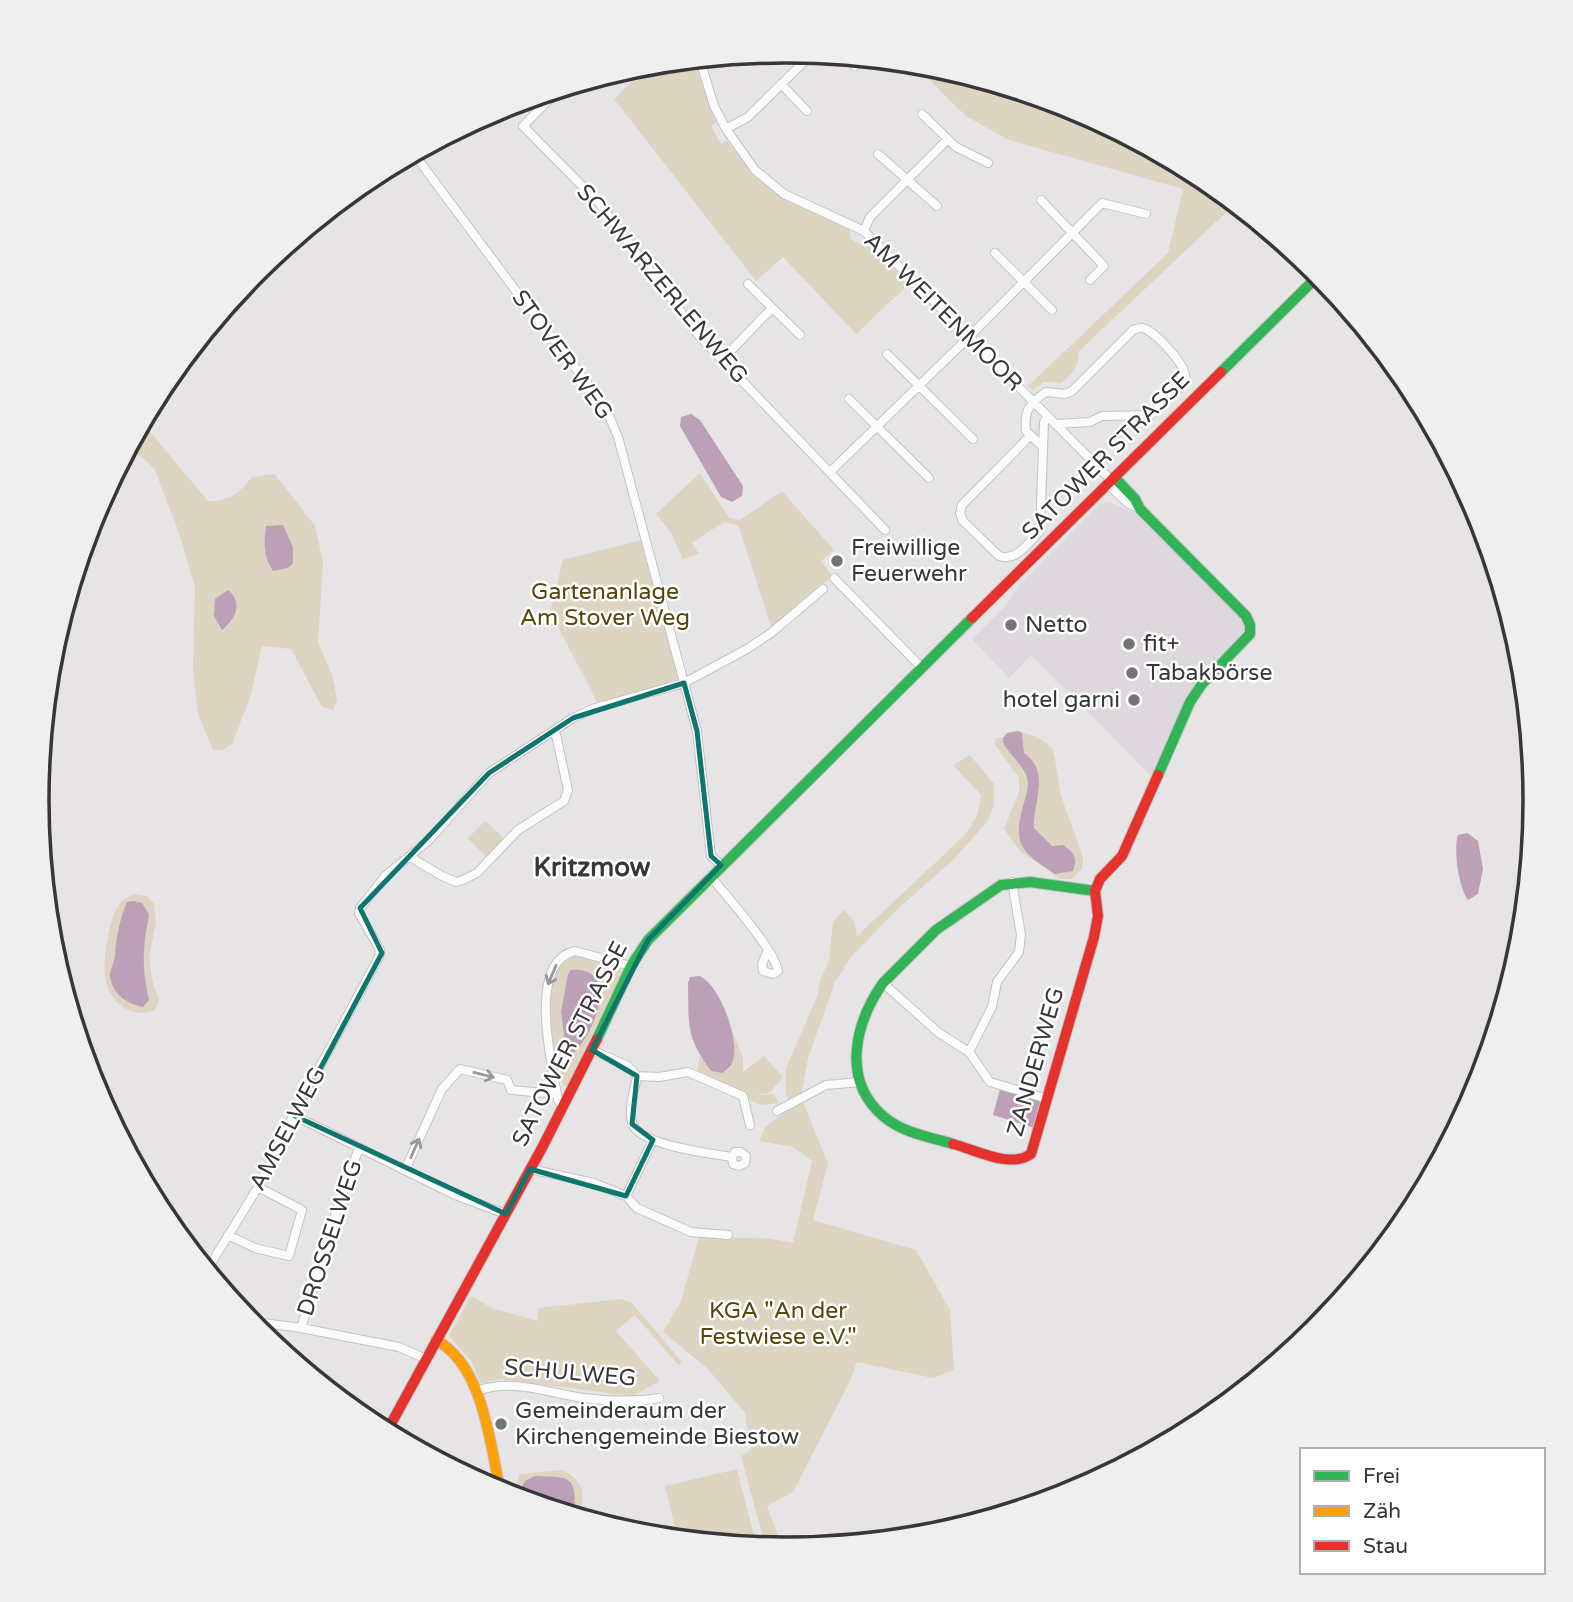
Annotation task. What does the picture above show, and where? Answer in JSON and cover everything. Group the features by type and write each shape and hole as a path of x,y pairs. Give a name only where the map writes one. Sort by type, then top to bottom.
{"street":[{"path":"726,129 748,117 802,64"},
{"name":"AM WEITENMOOR","path":"703,69 714,106 726,129 755,170 784,194 864,231 1111,481"},
{"path":"780,84 807,111"},
{"name":"SCHWARZERLENWEG","path":"544,105 523,126 599,203 693,327 722,360 885,530"},
{"path":"922,114 956,147 988,163"},
{"path":"864,231 870,218 947,140"},
{"path":"878,154 937,206"},
{"name":"STOVER WEG","path":"419,161 605,407 618,437 697,731 711,856 721,865"},
{"path":"1041,200 1104,266 1090,280"},
{"path":"831,471 1102,204 1146,214"},
{"path":"995,253 1052,310"},
{"name":"SATOWER STRASSE","path":"391,1423 563,1108 631,966 648,940 1311,283"},
{"path":"748,284 800,335"},
{"path":"722,360 772,308"},
{"path":"1030,436 962,505 960,513 963,521 999,556 1014,557 1040,531 1044,422 1090,422 1102,416 1151,415 1184,382 1184,366 1149,330 1139,327 1133,330 1072,391 1065,394 1046,392 1034,402 1024,415 1026,431 1043,447"},
{"path":"887,354 974,439"},
{"path":"849,399 929,478"},
{"path":"969,1052 992,1007 997,982 1019,953 1021,934 1012,882 1030,881 1055,887 1095,891 1108,869 1122,856 1190,702 1202,684 1250,634 1246,616 1140,509 1135,499 1111,481"},
{"path":"834,578 922,668"},
{"path":"555,730 568,790 564,801 518,830 477,873 463,880 456,882 442,876 410,857 427,842 489,773 573,718 595,708 684,683 760,642 823,589"},
{"name":"AMSELWEG","path":"212,1263 258,1186 379,957 380,950 360,918 360,908 386,875 410,857"},
{"path":"710,876 768,950"},
{"name":"ZANDERWEG","path":"1012,882 1001,885 936,930 883,983 876,993 856,1043 856,1067 860,1082 875,1107 895,1124 908,1131 1013,1161 1024,1159 1031,1154 1048,1099 1097,927 1095,891"},
{"path":"563,1108 557,1094 545,1015 549,977 559,959 575,951 631,966"},
{"path":"883,983 939,1033 969,1052 990,1082 1048,1099"},
{"path":"592,1050 628,1066 637,1076 659,1077 688,1072 743,1096 750,1125"},
{"path":"405,1170 442,1089 460,1069 507,1080 511,1090 557,1094"},
{"path":"637,1076 632,1124 640,1134 653,1140 732,1157"},
{"path":"777,1111 790,1102 826,1086 860,1082"},
{"path":"295,1116 455,1195 506,1214"},
{"path":"626,1196 653,1140"},
{"name":"DROSSELWEG","path":"301,1328 341,1197 359,1149"},
{"path":"530,1169 594,1182 626,1196 637,1208 696,1234 728,1235"},
{"path":"228,1235 254,1248 289,1256 302,1210 258,1186"},
{"path":"267,1323 399,1347 426,1359"},
{"name":"SCHULWEG","path":"436,1340 459,1357 471,1374 498,1479"},
{"name":"SCHULWEG","path":"477,1391 498,1385 515,1385 608,1400 634,1402 659,1398"}],"highlighted area":[{"path":"684,683 697,731 711,856 721,865 648,940 592,1050 637,1076 632,1124 653,1140 626,1196 530,1169 506,1214 295,1116 382,953 360,908 489,773 573,718"}],"shaded area":[{"path":"691,414 700,420 743,486 742,496 732,502 721,497 680,426 681,417"},
{"path":"1109,502 1152,521 1246,616 1250,634 1202,684 1156,781 1031,655 1009,678 972,639 1006,605 1019,585 1100,504"},
{"path":"283,525 293,547 293,563 288,568 273,571 265,549 266,526"},
{"path":"228,590 237,605 231,621 222,630 214,616 215,599"},
{"path":"1007,733 1022,733 1024,753 1037,769 1039,778 1034,828 1052,846 1063,845 1072,853 1075,859 1073,871 1055,874 1029,855 1020,842 1019,823 1027,790 1027,778 1003,742"},
{"path":"1467,833 1478,841 1483,869 1478,894 1468,900 1460,878 1456,850 1458,835"},
{"path":"127,902 142,903 149,914 144,957 149,1000 143,1007 121,997 110,976 122,915"},
{"path":"571,970 587,972 596,979 600,990 599,1003 589,1032 573,1053 566,1051 561,1012"},
{"path":"699,976 715,990 732,1030 734,1056 731,1066 723,1073 711,1071 697,1048 690,1029 688,983 690,977"},
{"path":"1000,1089 1042,1102 1035,1128 993,1115"},
{"path":"535,1476 565,1479 573,1487 575,1507 521,1488 525,1481"}],"green space":[{"path":"699,69 709,106 717,122 711,126 721,144 727,141 752,172 783,198 849,228 851,239 856,242 872,243 908,285 856,334 783,257 756,281 614,99 633,80"},
{"path":"927,77 1024,103 1069,120 1155,162 1228,211 1078,352 1074,370 1061,383 1044,382 1033,390 1028,386 1168,253 1183,189 1009,140 966,116"},
{"path":"149,430 208,501 222,500 233,495 252,477 275,474 315,526 323,562 318,643 333,677 337,701 333,710 322,707 291,649 262,646 250,698 232,744 222,750 213,750 198,714 193,669 195,587 178,530 154,468 137,453"},
{"name":"Gartenanlage Am Stover Weg","path":"700,473 729,518 740,520 782,491 834,550 821,561 832,576 772,629 738,525 724,522 692,543 699,554 683,559 670,531 656,514"},
{"name":"Gartenanlage Am Stover Weg","path":"641,540 678,679 598,704 550,611 563,560"},
{"path":"1018,731 1035,736 1051,746 1054,753 1061,796 1083,857 1082,869 1072,879 1060,879 1020,851 1004,829 1019,792 1019,778 994,743 997,737 1003,738 1007,733"},
{"name":"KGA \"An der Festwiese e.V.\"","path":"970,755 994,784 994,806 987,822 952,861 902,905 851,957 835,982 808,1058 801,1097 828,1164 813,1220 916,1250 950,1310 954,1370 933,1378 857,1362 793,1492 767,1506 779,1538 763,1538 741,1456 751,1450 745,1413 707,1368 663,1332 681,1301 699,1237 766,1238 793,1243 812,1161 793,1147 759,1141 766,1126 791,1108 786,1092 786,1068 817,997 821,977 829,961 833,922 844,910 855,923 857,936 965,835 977,816 981,795 953,765"},
{"path":"485,821 507,841 490,861 468,838"},
{"path":"133,894 147,896 154,904 156,923 149,958 153,984 159,999 155,1010 138,1013 122,1007 116,1001 105,977 106,950 112,918 119,904"},
{"path":"575,955 620,967 622,971 568,1086 565,1086 559,1076 551,1047 549,997 555,972 561,964","holes":["571,970 595,977 566,1051 561,1012"]},
{"path":"732,1030 743,1058 743,1072 764,1056 783,1077 770,1093 761,1094 756,1091 761,1095 774,1094 779,1103 761,1105 750,1100 741,1091 697,1071 700,1056 711,1071 734,1057"},
{"path":"471,1296 494,1309 538,1321 538,1308 621,1299 632,1303 682,1362 678,1365 635,1315 616,1331 660,1381 632,1396 500,1379 481,1384 471,1361 449,1336"},
{"path":"737,1469 754,1537 675,1530 665,1486"},
{"path":"562,1470 576,1479 582,1490 581,1509 517,1487 519,1474"}],"traffic: fast":[{"path":"1221,372 1311,283"},
{"path":"1114,477 1135,499 1140,509 1246,616 1250,625 1250,634 1202,684 1190,702 1158,775"},
{"path":"597,1039 631,966 648,940 972,618"},
{"path":"953,1144 916,1134 891,1122 870,1102 861,1086 857,1051 865,1016 873,999 883,983 936,930 1001,885 1030,882 1095,891"}],"traffic: slow":[{"path":"436,1340 452,1352 475,1387 498,1479"}],"traffic: jam":[{"path":"972,618 1221,372"},
{"path":"953,1144 1003,1159 1013,1160 1031,1154 1094,937 1098,916 1095,891 1100,879 1122,856 1158,775"},
{"path":"391,1423 543,1146 597,1039"}],"place":[{"name":"Freiwillige Feuerwehr","path":"837,561"},
{"name":"Netto","path":"1011,625"},
{"name":"fit+","path":"1129,644"},
{"name":"Tabakbörse","path":"1132,673"},
{"name":"hotel garni","path":"1134,700"},
{"name":"Gemeinderaum der Kirchengemeinde Biestow","path":"501,1424"}],"district":[{"name":"Kritzmow","path":"592,867"}]}
